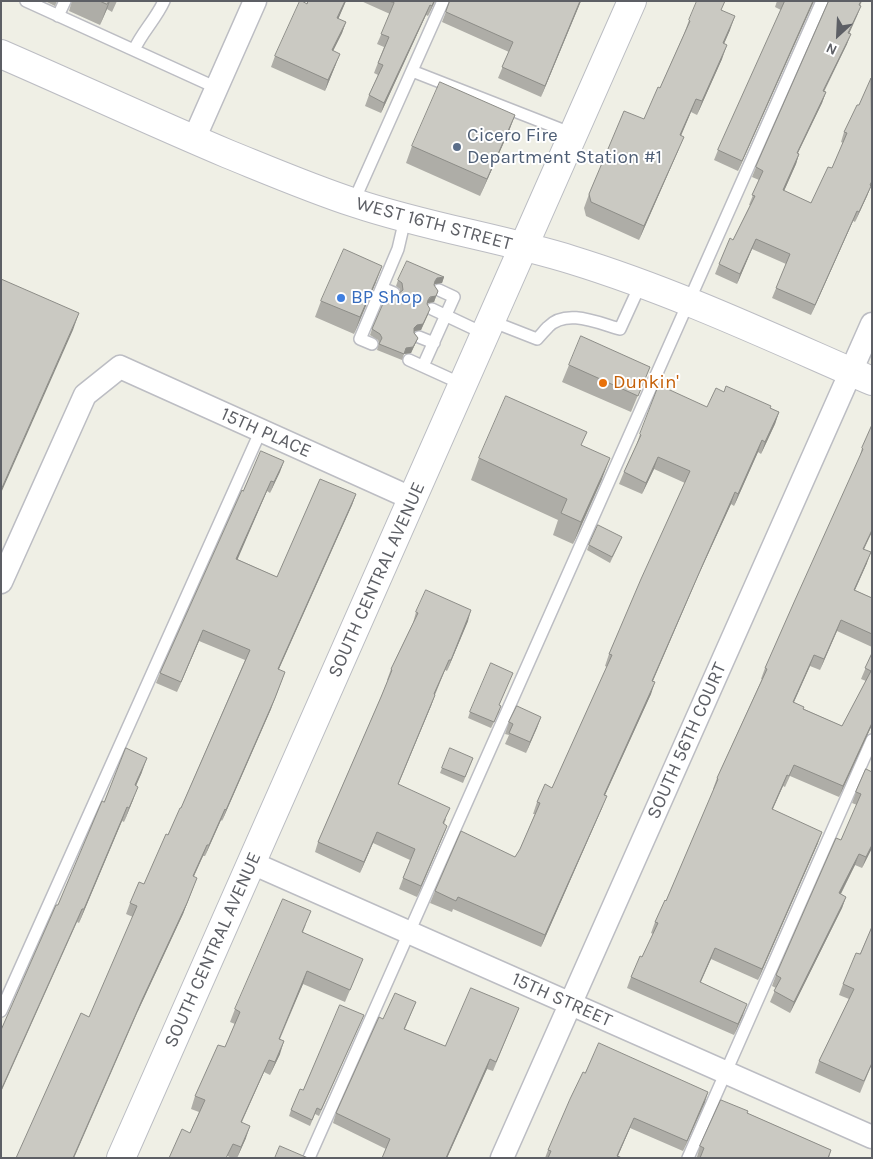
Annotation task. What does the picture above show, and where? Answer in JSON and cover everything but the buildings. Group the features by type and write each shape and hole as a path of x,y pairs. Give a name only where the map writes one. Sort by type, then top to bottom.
{"main road":[{"name":"SOUTH CENTRAL AVENUE","path":"121,1158 632,1"},
{"name":"WEST 16TH STREET","path":"1,54 194,139 284,177 353,203 405,219 571,260 641,283 861,377"}],"street":[{"path":"194,139 255,1"},
{"name":"SOUTH 56TH COURT","path":"502,1158 570,1004 861,377 872,324"},
{"name":"15TH PLACE","path":"1,582 85,395 120,367 413,498"},
{"name":"15TH STREET","path":"252,863 872,1138"}],"lane":[{"path":"26,1 217,88"},
{"path":"58,16 65,1"},
{"path":"134,50 164,1"},
{"path":"353,203 443,1"},
{"path":"309,1158 822,1"},
{"path":"412,71 574,134"},
{"path":"372,344 360,339 398,249 405,219"},
{"path":"390,268 402,273"},
{"path":"432,309 446,316 488,328 537,339 548,326 560,319 587,320 620,329 641,283"},
{"path":"382,288 394,293"},
{"path":"423,366 454,297 439,290"},
{"path":"370,315 381,320"},
{"path":"419,337 434,343"},
{"path":"409,360 464,385"},
{"path":"1,1011 261,430"},
{"path":"688,1158 872,740"}],"place":[{"name":"Cicero Fire Department Station #1","path":"457,147"},
{"name":"BP Shop","path":"341,298"},
{"name":"Dunkin'","path":"603,383"}]}
